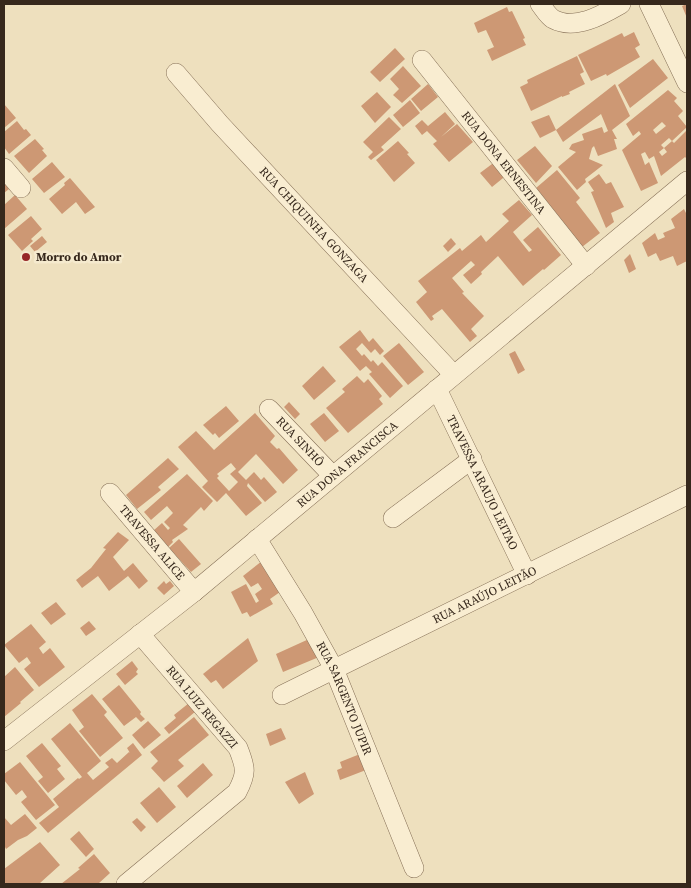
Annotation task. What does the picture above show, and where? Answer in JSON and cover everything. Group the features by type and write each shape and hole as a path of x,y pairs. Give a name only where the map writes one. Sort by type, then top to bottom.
{"street":[{"path":"540,4 551,18 566,24 584,22 621,4"},
{"path":"649,4 687,83"},
{"name":"RUA DONA ERNESTINA","path":"422,60 586,266"},
{"name":"RUA CHIQUINHA GONZAGA","path":"176,73 220,124 454,375"},
{"path":"4,168 21,188"},
{"name":"RUA DONA FRANCISCA","path":"4,741 194,592 332,475 687,181"},
{"name":"TRAVESSA ARAUJO LEITAO","path":"437,389 527,575"},
{"name":"RUA SINHÔ","path":"269,408 332,475"},
{"path":"393,518 472,459"},
{"name":"TRAVESSA ALICE","path":"110,493 194,592"},
{"name":"RUA ARAÚJO LEITÃO","path":"282,695 687,495"},
{"name":"RUA SARGENTO JUPIR","path":"257,539 334,669 414,868"},
{"name":"RUA LUIZ REGAZZI","path":"126,884 237,792 244,777 244,763 238,748 140,634"}],"building":[{"path":"687,4 687,18 682,6"},
{"path":"507,7 509,12 512,11 525,38 523,39 526,45 492,61 487,50 494,47 486,30 478,33 474,23"},
{"path":"634,32 640,45 635,48 640,57 607,76 606,74 591,81 578,55 622,33 624,37"},
{"path":"395,48 405,59 380,82 370,72"},
{"path":"577,56 584,72 580,74 585,84 569,92 570,94 531,111 520,87 528,83 527,80"},
{"path":"653,59 668,78 630,108 618,85"},
{"path":"403,66 421,86 402,103 393,95 399,89 390,79"},
{"path":"428,84 438,97 421,111 411,99"},
{"path":"615,84 630,116 612,130 617,139 614,139 617,149 598,156 594,146 592,148 589,159 603,165 585,179 586,182 577,190 558,167 576,152 569,149 572,144 584,140 582,134 602,127 604,133 608,131 601,114 563,142 556,130"},
{"path":"668,90 677,98 674,101 683,111 678,116 687,127 672,141 674,143 687,132 687,157 661,176 654,156 649,159 645,152 641,154 645,165 649,162 658,183 641,191 622,150 641,134 639,131 633,136 626,124","holes":["662,122 666,126 656,134 653,130","669,138 672,141 664,148 661,145","664,148 667,152 662,156 659,152"]},
{"path":"377,92 391,107 375,123 361,106"},
{"path":"410,100 420,113 403,127 393,115"},
{"path":"4,104 16,118 4,128"},
{"path":"445,112 455,124 441,137 457,124 473,142 449,162 433,144 437,141 427,131 422,135 415,126 422,120 428,126"},
{"path":"549,115 556,130 540,138 531,122"},
{"path":"389,117 401,129 381,147 384,150 371,160 368,157 373,152 363,142"},
{"path":"17,121 31,135 9,154 4,147 4,132"},
{"path":"35,139 44,149 42,150 47,156 29,173 14,156"},
{"path":"398,141 415,163 394,182 376,160"},
{"path":"535,146 552,166 536,183 517,160"},
{"path":"496,161 508,174 492,187 480,173"},
{"path":"52,162 65,177 44,193 32,179"},
{"path":"557,170 580,198 576,202 600,233 582,247 536,188"},
{"path":"599,174 606,184 611,182 624,207 611,213 614,222 606,228 591,192 594,191 588,182"},
{"path":"70,178 95,207 85,214 76,202 62,214 49,199"},
{"path":"4,182 9,189 4,193"},
{"path":"15,195 27,209 4,229 4,205"},
{"path":"519,200 532,215 513,232 529,252 532,250 523,240 538,227 561,255 523,286 498,256 471,284 463,275 475,265 471,261 452,278 464,292 462,293 484,316 471,329 477,336 470,342 442,309 432,316 434,319 431,321 416,302 427,292 418,281 460,248 462,251 481,235 486,242 509,221 502,214"},
{"path":"684,209 687,215 687,261 677,266 673,256 660,261 656,253 648,257 642,243 655,233 658,240 665,237 663,233 675,228 671,219"},
{"path":"31,216 42,229 22,251 8,235"},
{"path":"42,236 47,242 35,252 30,246"},
{"path":"451,238 456,244 448,252 443,246"},
{"path":"630,254 636,269 629,273 624,260"},
{"path":"360,330 369,342 373,338 384,351 380,355 375,349 371,353 362,343 356,349 362,356 364,354 371,362 373,360 378,366 382,362 403,386 390,398 369,374 372,372 366,366 360,371 339,347"},
{"path":"399,343 424,372 408,385 383,356"},
{"path":"515,351 525,370 518,374 509,354"},
{"path":"323,366 336,381 314,400 302,386"},
{"path":"357,376 364,383 368,379 382,396 379,399 383,404 348,433 326,408 345,392 342,389"},
{"path":"289,402 300,414 295,419 284,407"},
{"path":"226,406 239,421 219,438 203,425"},
{"path":"255,413 275,436 270,442 277,449 279,448 298,470 283,484 256,454 238,472 246,480 254,472 261,480 264,477 277,492 265,502 248,483 247,486 262,503 246,516 226,493 217,502 202,487 208,481 178,447 196,431 214,450","holes":["231,463 236,469 230,474 238,482 229,491 217,478 219,476 217,474"]},
{"path":"324,413 339,431 325,442 310,424"},
{"path":"168,458 179,469 158,487 161,490 137,509 126,495"},
{"path":"187,474 213,501 204,511 201,507 183,525 188,529 172,540 173,542 168,547 153,531 162,523 168,530 170,528 164,522 173,513 167,506 151,520 144,512"},
{"path":"118,532 129,540 113,557 124,571 133,563 148,581 139,589 128,576 109,591 98,576 82,588 76,580 91,568 106,549 103,548"},
{"path":"179,539 201,564 191,572 169,548"},
{"path":"262,561 280,592 270,599 273,604 250,617 247,612 242,614 231,592 246,584 256,603 259,601 255,594 262,589 258,583 251,587 243,576"},
{"path":"164,581 166,584 170,581 174,586 164,595 157,588"},
{"path":"56,602 66,614 51,625 41,613"},
{"path":"89,621 96,629 86,636 80,628"},
{"path":"31,624 46,642 39,648 43,654 50,648 65,667 39,687 24,669 31,663 27,657 19,663 4,645"},
{"path":"248,638 258,661 223,689 216,680 211,683 203,674"},
{"path":"309,639 319,657 283,672 276,654"},
{"path":"132,661 138,669 136,672 138,674 125,685 116,674"},
{"path":"15,667 34,690 4,717 4,677"},
{"path":"119,685 141,712 140,714 145,719 141,722 136,717 124,726 102,699"},
{"path":"92,694 107,712 104,715 123,738 100,757 79,731 84,727 72,710"},
{"path":"189,703 196,711 169,734 164,728 176,718 174,715"},
{"path":"194,717 209,735 178,760 184,766 164,782 151,768 158,761 150,752"},
{"path":"148,721 161,735 144,749 132,735"},
{"path":"70,723 101,761 87,773 93,780 109,767 105,763 112,758 117,763 130,753 127,748 133,743 142,755 48,833 39,823 59,807 53,799 78,778 82,777 51,739"},
{"path":"281,728 286,739 270,746 266,734"},
{"path":"42,743 61,766 57,769 65,779 48,793 38,781 43,777 26,756"},
{"path":"360,754 366,770 340,780 337,770 342,768 340,762"},
{"path":"20,762 55,805 36,820 21,802 27,797 22,790 16,795 4,780 4,774"},
{"path":"203,763 213,775 187,798 177,786"},
{"path":"305,772 314,794 299,804 285,782"},
{"path":"159,787 176,807 157,823 140,803"},
{"path":"25,814 37,828 6,849 4,845 4,817 11,825"},
{"path":"137,818 146,827 141,832 132,822"},
{"path":"79,831 94,849 86,857 70,839"},
{"path":"40,842 60,865 41,884 6,884 4,881 4,869"},
{"path":"94,854 110,873 98,884 61,884 80,869 78,868"}],"place":[{"name":"Morro do Amor","path":"26,257"}]}
